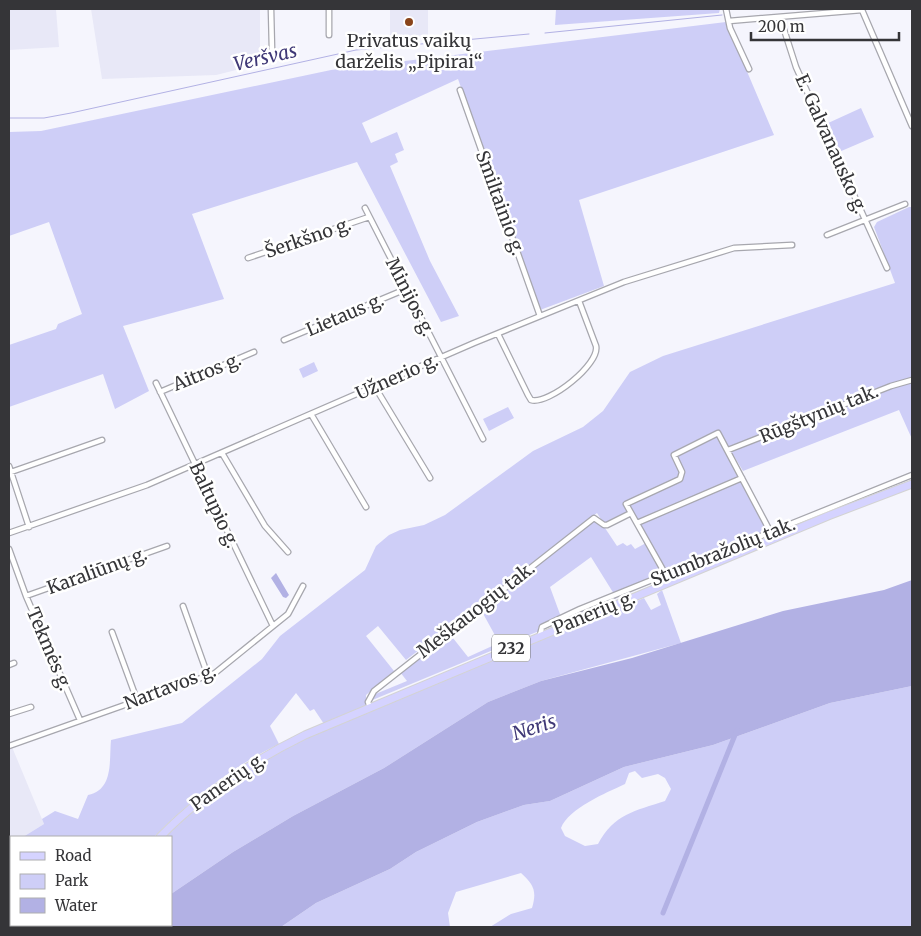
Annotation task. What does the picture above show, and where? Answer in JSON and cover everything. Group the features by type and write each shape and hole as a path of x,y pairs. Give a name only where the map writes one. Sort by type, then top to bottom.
{"main road":[{"name":"Panerių g.","path":"161,836 212,790 252,764 305,735 772,535 912,484"}],"street":[{"path":"271,9 272,50"},
{"path":"329,9 329,35"},
{"path":"726,9 728,20 748,69"},
{"path":"728,20 780,17 796,11 862,10 912,126"},
{"name":"E. Galvanausko g.","path":"780,17 796,67 887,268"},
{"name":"Smiltainio g.","path":"460,90 540,316"},
{"path":"827,235 905,204"},
{"name":"Minijos g.","path":"364,208 484,439"},
{"name":"Šerkšno g.","path":"248,258 369,217"},
{"name":"Užnerio g.","path":"9,534 104,501 194,466 441,358 624,282 734,248 792,246"},
{"name":"Lietaus g.","path":"284,340 406,289"},
{"path":"498,334 531,400 540,400 574,382 596,352 596,346 580,301"},
{"name":"Aitros g.","path":"160,392 254,352"},
{"name":"Rūgštynių tak.","path":"728,450 891,386 912,380"},
{"name":"Baltupio g.","path":"156,383 194,466 273,626"},
{"path":"375,387 430,478"},
{"path":"311,414 366,507"},
{"path":"668,579 626,504 680,479 682,472 674,454 718,433 772,535"},
{"path":"29,527 10,469 102,440"},
{"path":"222,453 265,526 288,552"},
{"name":"Stumbražolių tak.","path":"772,535 912,475"},
{"path":"637,523 742,478"},
{"name":"Meškauogių tak.","path":"370,707 368,702 374,691 594,518 607,525 631,513"},
{"name":"Karaliūnų g.","path":"26,596 167,546"},
{"name":"Tekmės g.","path":"9,549 26,596 80,720"},
{"name":"Nartavos g.","path":"9,746 215,673 288,614 303,586"},
{"path":"183,606 208,676"},
{"path":"112,632 136,700"},
{"path":"9,714 31,707"}],"shaded area":[{"path":"9,9 56,9 59,47 9,50"},
{"path":"91,9 260,9 260,64 216,75 102,79"},
{"name":"Privatus vaikų darželis „Pipirai“","path":"390,9 428,9 428,35 390,37"},
{"path":"12,747 44,824 25,836 10,836 9,847 9,748"}],"green space":[{"path":"556,9 720,9 719,13 555,25"},
{"path":"726,22 774,135 579,200 604,286 540,310 458,79 362,123 371,143 397,132 404,150 395,154 398,162 390,166 430,261 459,316 441,322 357,162 192,214 224,299 123,326 149,391 115,409 103,374 9,407 9,345 56,329 58,324 82,314 49,222 9,236 9,132 41,131 331,70"},
{"path":"861,108 874,137 839,152 826,124"},
{"path":"912,207 912,378 882,387 728,447 719,432 672,453 680,473 678,478 623,503 628,512 604,524 597,513 406,660 378,626 366,636 394,671 366,695 366,706 324,724 314,709 310,711 296,693 270,726 279,744 244,763 212,785 155,836 25,836 44,824 42,819 55,811 78,819 88,795 96,792 106,781 110,765 111,740 182,723 262,659 280,636 365,570 376,546 389,535 400,530 424,525 445,515 533,451 583,427 603,411 630,372 663,356 895,283 874,227 877,222"},
{"path":"314,362 318,371 303,378 299,369"},
{"path":"912,382 912,439 899,410 743,471 731,451 897,385"},
{"path":"508,407 514,418 489,431 483,419"},
{"path":"718,435 741,478 637,520 630,504 682,478 676,455"},
{"path":"741,480 767,531 666,572 640,524"},
{"path":"594,521 605,528 617,546 623,543 627,546 631,544 635,549 646,543 663,574 614,594 591,557 550,587 561,617 538,628 539,631 370,701 373,695 407,681 400,672 449,633 468,657 501,642 497,639 480,608"},
{"path":"662,590 681,643 541,681 488,702 384,768 293,816 233,852 172,893 172,836 165,836 202,802 283,749 371,710 644,598 651,610 661,605 657,594"},
{"path":"624,593 615,599 544,628"},
{"path":"912,686 912,927 490,927 511,914 532,908 534,893 532,885 521,873 456,892 448,913 450,927 281,927 316,903 390,869 416,852 477,822 524,805 550,801 624,767 713,745 830,703","holes":["635,771 642,778 658,774 665,778 671,789 665,801 635,811 618,820 604,834 598,844 585,846 565,836 561,828 572,814 625,784 629,773"]},
{"path":"9,847 10,926 47,927 9,927"}],"water":[{"path":"276,573 289,595 286,598 283,597 271,578"},
{"name":"Neris","path":"912,580 912,686 830,703 713,745 624,767 550,801 524,805 477,822 416,852 390,869 316,903 281,927 110,927 172,926 172,893 233,852 293,816 384,768 488,702 541,681 632,658 783,611 884,590"}],"waterway":[{"path":"545,33 722,15"},
{"name":"Veršvas","path":"9,118 44,118 71,113 356,50 529,34"},
{"path":"663,913 737,730"}],"place":[{"name":"Privatus vaikų darželis „Pipirai“","path":"409,22"}]}
